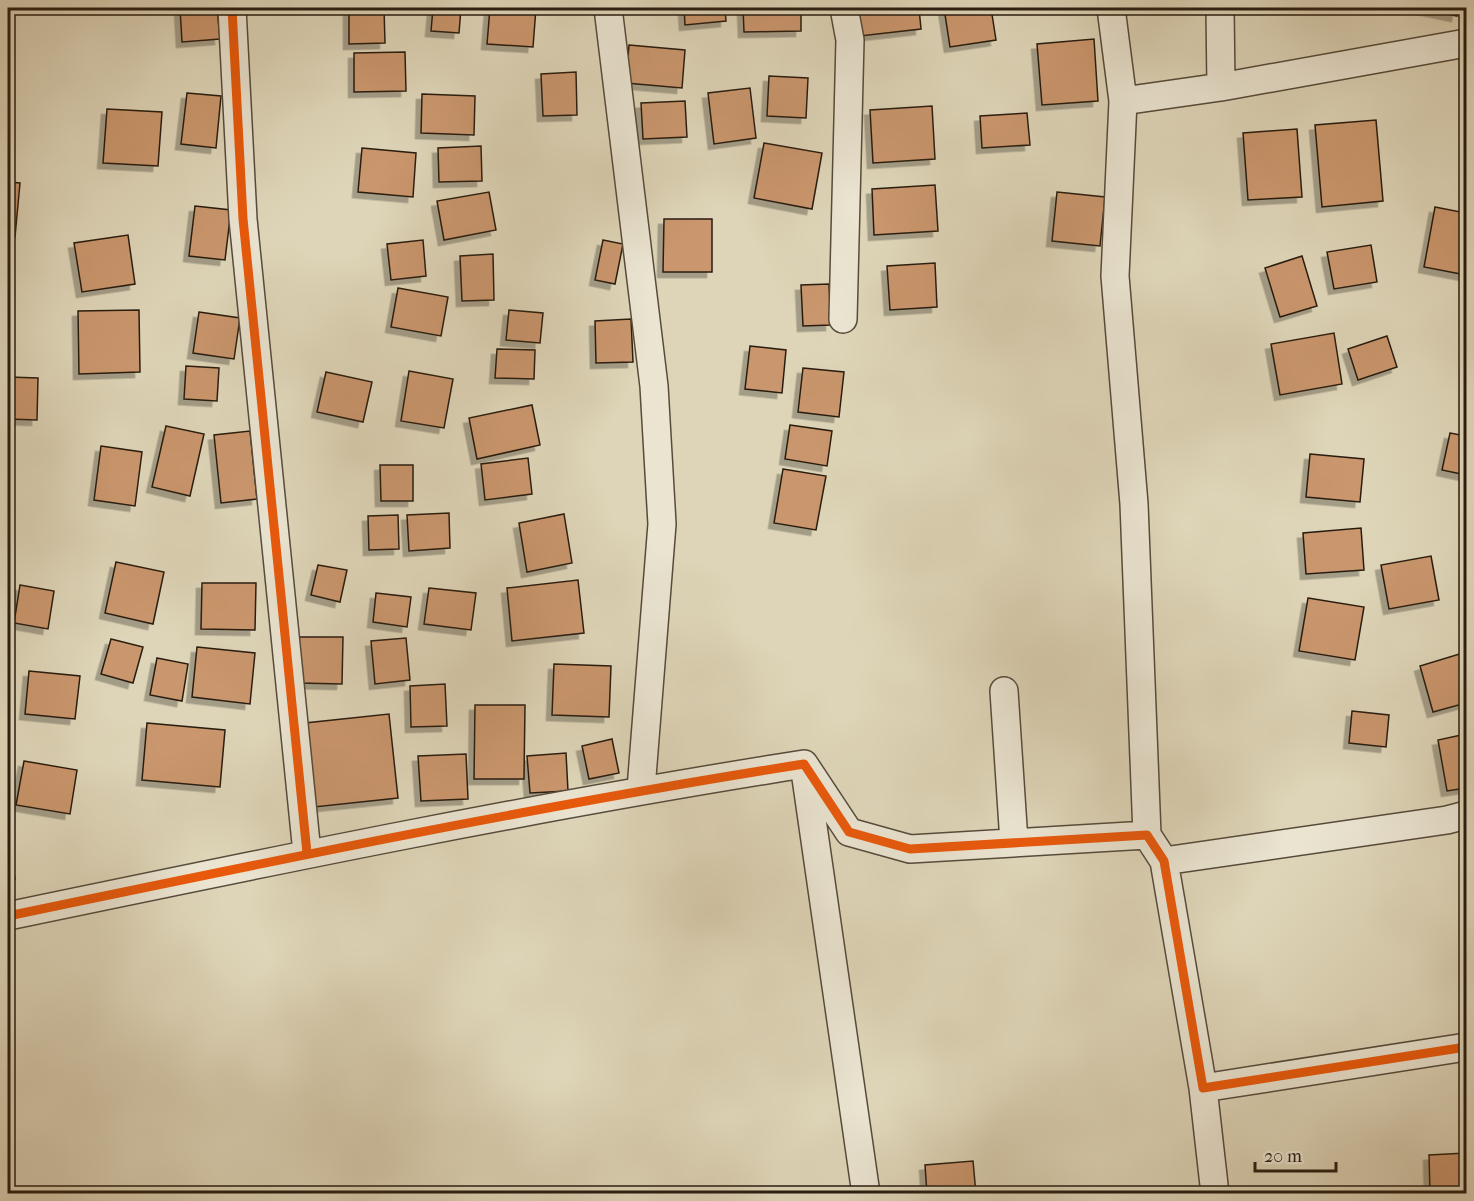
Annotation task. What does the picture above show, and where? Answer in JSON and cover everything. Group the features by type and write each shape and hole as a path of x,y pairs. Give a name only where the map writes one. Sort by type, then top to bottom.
{"street":[{"path":"232,8 243,219 307,854"},
{"path":"608,8 654,386 662,524 641,789"},
{"path":"843,319 850,40 844,8"},
{"path":"1111,8 1123,101 1115,276 1134,504 1147,835 1164,861 1203,1088 1215,1194"},
{"path":"1220,8 1221,87"},
{"path":"1123,101 1221,87 1467,43"},
{"path":"1004,692 1014,842"},
{"path":"8,916 307,854 641,789 804,764"},
{"path":"804,764 849,832 910,849 1147,835"},
{"path":"804,764 866,1194"},
{"path":"1164,861 1435,822 1467,815"},
{"path":"1203,1088 1467,1047"}],"building":[{"path":"180,8 217,8 220,39 182,42"},
{"path":"349,8 384,8 385,43 349,44"},
{"path":"433,8 461,8 459,33 431,31"},
{"path":"490,8 536,8 533,47 487,44"},
{"path":"684,8 725,8 726,21 685,25"},
{"path":"743,8 801,8 801,31 744,32"},
{"path":"857,8 919,8 921,29 860,36"},
{"path":"944,8 991,8 996,40 950,47"},
{"path":"1418,8 1458,8 1457,16"},
{"path":"1094,39 1098,101 1042,105 1037,44"},
{"path":"629,45 685,50 682,88 626,83"},
{"path":"405,52 406,91 354,92 354,53"},
{"path":"576,72 577,115 543,116 541,74"},
{"path":"769,76 808,78 806,118 767,116"},
{"path":"750,88 756,138 714,144 708,93"},
{"path":"187,93 221,96 216,148 181,144"},
{"path":"422,94 475,96 474,135 421,133"},
{"path":"685,101 687,137 643,139 641,103"},
{"path":"932,106 935,159 873,163 870,110"},
{"path":"107,109 162,112 158,166 103,163"},
{"path":"1027,113 1030,145 982,148 980,116"},
{"path":"1376,120 1383,201 1322,207 1315,125"},
{"path":"1297,129 1302,197 1248,200 1243,133"},
{"path":"764,143 822,153 812,209 754,198"},
{"path":"481,146 482,181 439,182 438,148"},
{"path":"362,148 416,153 413,197 358,192"},
{"path":"8,182 20,183 15,237 8,236"},
{"path":"935,185 938,231 874,235 872,189"},
{"path":"489,192 496,230 444,240 437,201"},
{"path":"1057,192 1105,197 1100,246 1052,241"},
{"path":"195,206 231,210 225,260 189,256"},
{"path":"1435,207 1466,213 1466,275 1424,267"},
{"path":"664,219 712,219 712,272 663,272"},
{"path":"128,235 135,284 82,292 74,243"},
{"path":"423,240 426,276 391,280 387,244"},
{"path":"603,240 623,244 615,284 595,280"},
{"path":"1371,245 1377,282 1334,289 1327,252"},
{"path":"493,254 494,300 462,301 460,256"},
{"path":"1302,256 1317,306 1280,317 1265,268"},
{"path":"935,263 937,307 890,310 887,266"},
{"path":"829,284 831,325 803,326 801,285"},
{"path":"398,288 448,297 441,336 391,327"},
{"path":"139,310 140,372 79,374 78,311"},
{"path":"509,310 543,313 540,343 506,340"},
{"path":"199,312 240,318 234,359 193,353"},
{"path":"631,319 633,362 596,363 595,321"},
{"path":"1334,333 1342,384 1280,395 1271,344"},
{"path":"1387,336 1397,367 1358,380 1348,349"},
{"path":"750,346 786,350 782,393 745,389"},
{"path":"497,349 535,350 534,379 495,378"},
{"path":"186,366 219,368 217,401 184,399"},
{"path":"803,368 844,372 839,417 798,412"},
{"path":"409,371 453,379 444,428 401,421"},
{"path":"326,372 372,382 363,422 317,412"},
{"path":"8,377 38,378 37,420 8,419"},
{"path":"532,405 540,445 477,459 469,418"},
{"path":"790,425 832,431 827,466 785,459"},
{"path":"166,426 204,434 190,496 152,487"},
{"path":"250,431 257,499 221,503 214,435"},
{"path":"1450,433 1466,436 1466,475 1442,470"},
{"path":"101,446 142,452 135,506 94,500"},
{"path":"1310,454 1364,459 1360,502 1306,497"},
{"path":"528,458 532,494 485,500 481,464"},
{"path":"380,465 413,465 413,501 381,501"},
{"path":"783,469 826,476 816,530 774,523"},
{"path":"449,513 450,548 409,551 407,515"},
{"path":"564,514 572,563 527,572 519,523"},
{"path":"398,515 399,549 369,550 368,516"},
{"path":"1361,528 1364,570 1306,574 1303,533"},
{"path":"1431,556 1439,600 1389,609 1381,565"},
{"path":"116,562 164,572 153,624 105,613"},
{"path":"318,565 347,570 340,602 311,595"},
{"path":"578,580 584,633 512,641 507,588"},
{"path":"202,583 256,583 255,630 201,629"},
{"path":"20,585 54,591 48,629 14,623"},
{"path":"429,588 476,593 471,630 424,624"},
{"path":"376,593 411,597 407,627 373,622"},
{"path":"1308,598 1364,607 1355,660 1299,651"},
{"path":"299,637 343,637 342,684 299,683"},
{"path":"406,638 410,680 375,684 371,641"},
{"path":"111,639 143,647 133,683 101,674"},
{"path":"197,647 255,653 250,704 192,697"},
{"path":"1466,652 1466,703 1433,712 1420,666"},
{"path":"157,658 188,664 182,701 150,695"},
{"path":"554,664 611,666 609,717 552,715"},
{"path":"29,671 80,676 75,719 25,714"},
{"path":"445,684 447,726 411,727 410,686"},
{"path":"475,705 525,705 524,779 474,779"},
{"path":"1352,711 1389,715 1386,747 1349,743"},
{"path":"389,714 398,798 314,807 305,723"},
{"path":"147,723 225,730 220,787 142,780"},
{"path":"1466,734 1466,788 1447,791 1438,740"},
{"path":"612,739 619,773 589,779 582,746"},
{"path":"566,753 568,791 530,793 527,756"},
{"path":"466,754 468,799 421,801 418,756"},
{"path":"24,761 77,770 70,814 16,805"},
{"path":"8,840 15,879 8,881"},
{"path":"1466,1153 1466,1194 1430,1194 1429,1155"},
{"path":"973,1161 976,1194 927,1194 925,1165"}],"cycle path":[{"path":"232,8 243,219 307,853"},
{"path":"8,916 504,816 804,764 849,832 910,849 1147,835 1164,861 1203,1088 1466,1047"}]}
